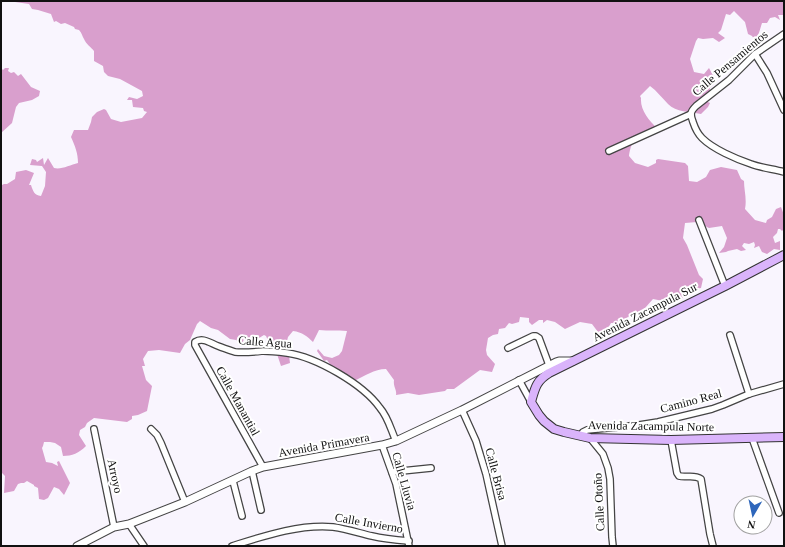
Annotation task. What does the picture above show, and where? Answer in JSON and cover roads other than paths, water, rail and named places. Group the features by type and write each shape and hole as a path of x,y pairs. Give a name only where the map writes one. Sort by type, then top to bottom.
{"main road":[{"name":"Avenida Zacampula Sur","path":"531,402 534,391 540,379 549,373 725,286 784,255"},
{"name":"Avenida Zacampula Norte","path":"531,402 539,415 554,429 590,438 671,440 784,437"}],"street":[{"name":"Calle Pensamientos","path":"784,34 755,54 729,80 696,106 692,110 691,114 695,128 702,138 713,146 735,158 751,164 784,172"},
{"path":"755,54 767,73 784,110"},
{"path":"610,151 691,114"},
{"path":"698,220 725,286"},
{"path":"730,335 749,394"},
{"path":"508,348 532,336 536,336 539,338 550,365"},
{"name":"Calle Agua","path":"195,344 196,342 202,340 234,351 288,353 311,360 338,373 360,387 380,407 385,414 396,441"},
{"name":"Calle Manantial","path":"195,344 263,467"},
{"name":"Avenida Primavera","path":"77,546 114,527 129,524 185,502 263,467 382,445 396,441 462,410 550,365 559,361 573,361"},
{"path":"519,380 531,402"},
{"name":"Camino Real","path":"580,436 587,430 649,423 712,409 723,406 749,394 784,384"},
{"name":"Calle Brisa","path":"462,410 476,441 486,474 502,546"},
{"name":"Arroyo","path":"94,429 114,527"},
{"path":"151,429 157,435 161,443 185,502"},
{"name":"Calle Otoño","path":"590,438 603,454 608,468 610,479 613,546"},
{"path":"752,438 778,513"},
{"path":"671,440 678,476 697,476 701,479 713,546"},
{"name":"Calle Lluvia","path":"382,445 396,484 409,543"},
{"path":"392,472 431,468"},
{"path":"252,471 261,510"},
{"path":"233,480 242,516"},
{"path":"129,524 144,546"},
{"name":"Calle Invierno","path":"232,546 275,533 302,528 322,527 342,528 409,543"}]}
